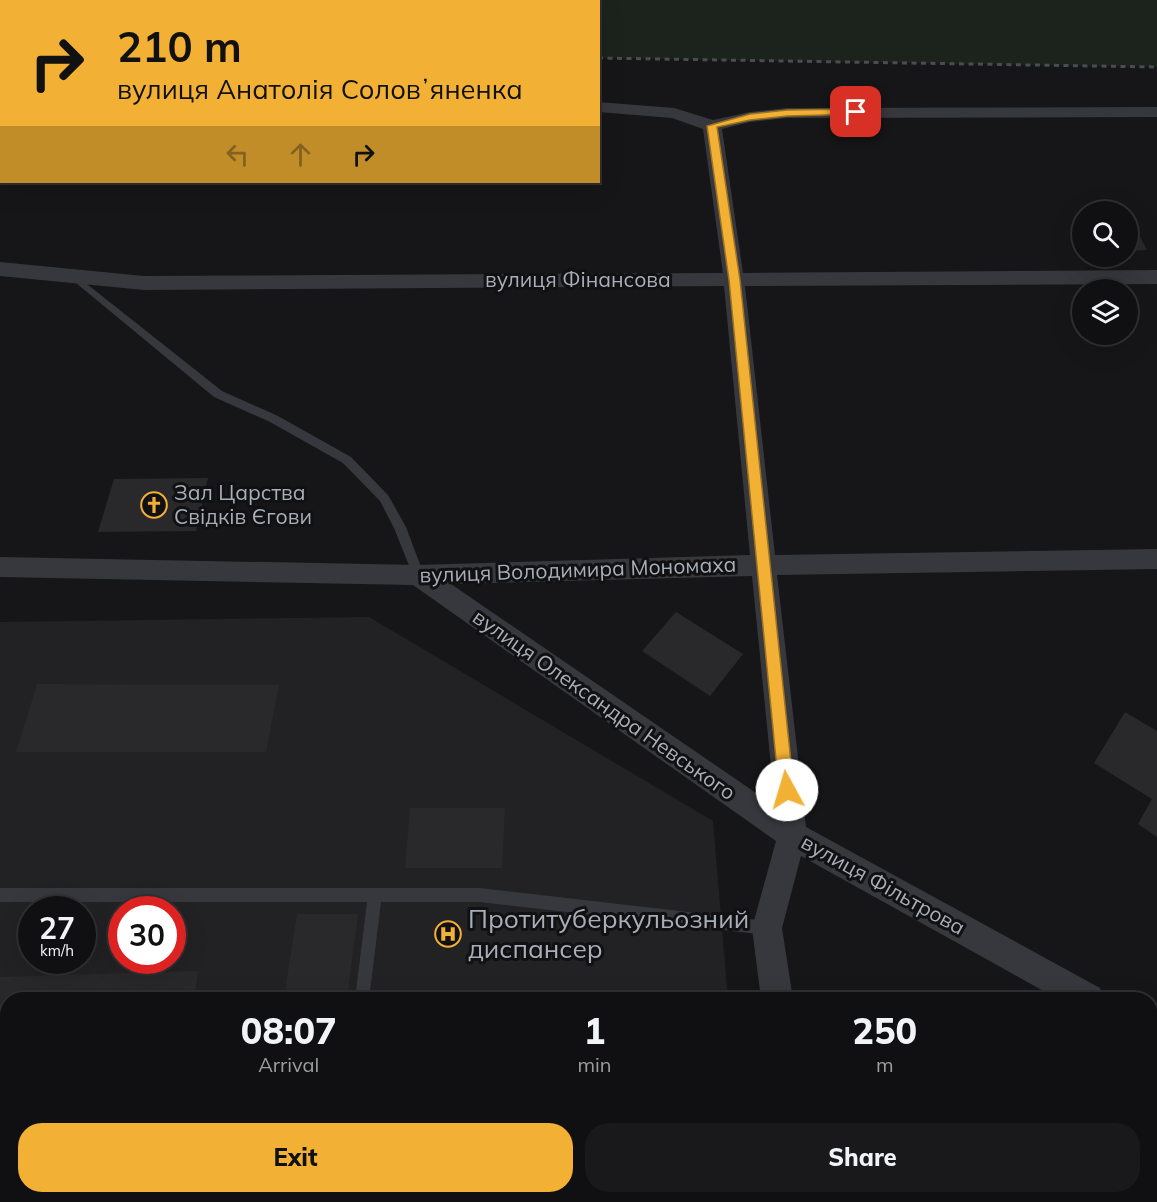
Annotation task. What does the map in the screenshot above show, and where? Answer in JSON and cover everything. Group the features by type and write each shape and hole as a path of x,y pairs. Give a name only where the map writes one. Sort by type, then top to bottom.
{"street":[{"path":"600,106 674,113 712,126 750,117 787,113 1157,112"},
{"path":"712,126 734,280 792,835"},
{"name":"вулиця Фінансова","path":"0,269 144,283 1157,277"},
{"name":"вулиця Володимира Мономаха","path":"0,567 418,575 762,565 1157,559"},
{"name":"вулиця Олександра Невського","path":"418,575 792,835"},
{"name":"вулиця Фільтрова","path":"776,992 767,928 792,835 1076,992"}],"lane":[{"path":"73,276 218,394 274,419 347,460 384,498 400,527 418,575"},
{"path":"0,895 480,895 767,928"},
{"path":"363,992 375,895"}],"shaded area":[{"path":"600,0 1157,0 1157,67 600,58"},
{"name":"Протитуберкульозний диспансер","path":"369,617 713,821 727,992 0,992 0,622"}],"building":[{"path":"1138,233 1147,250 1138,250"},
{"name":"Зал Царства Свідків Єгови","path":"208,478 196,531 98,532 114,479"},
{"path":"676,612 743,654 710,696 642,651"},
{"path":"37,684 279,685 266,752 16,752"},
{"path":"1125,712 1157,731 1157,837 1138,824 1152,799 1094,763"},
{"path":"410,808 505,808 502,868 405,868"},
{"path":"297,914 358,914 348,992 248,992 285,991"},
{"path":"186,971 198,971 195,992 0,992 0,977 186,974"}],"railway":[{"path":"600,58 1157,67"}],"place":[{"name":"Зал Царства Свідків Єгови","path":"154,505"},
{"name":"Протитуберкульозний диспансер","path":"448,934"}],"route":[{"path":"787,790 734,280 712,126 750,117 787,113 856,112"}]}
